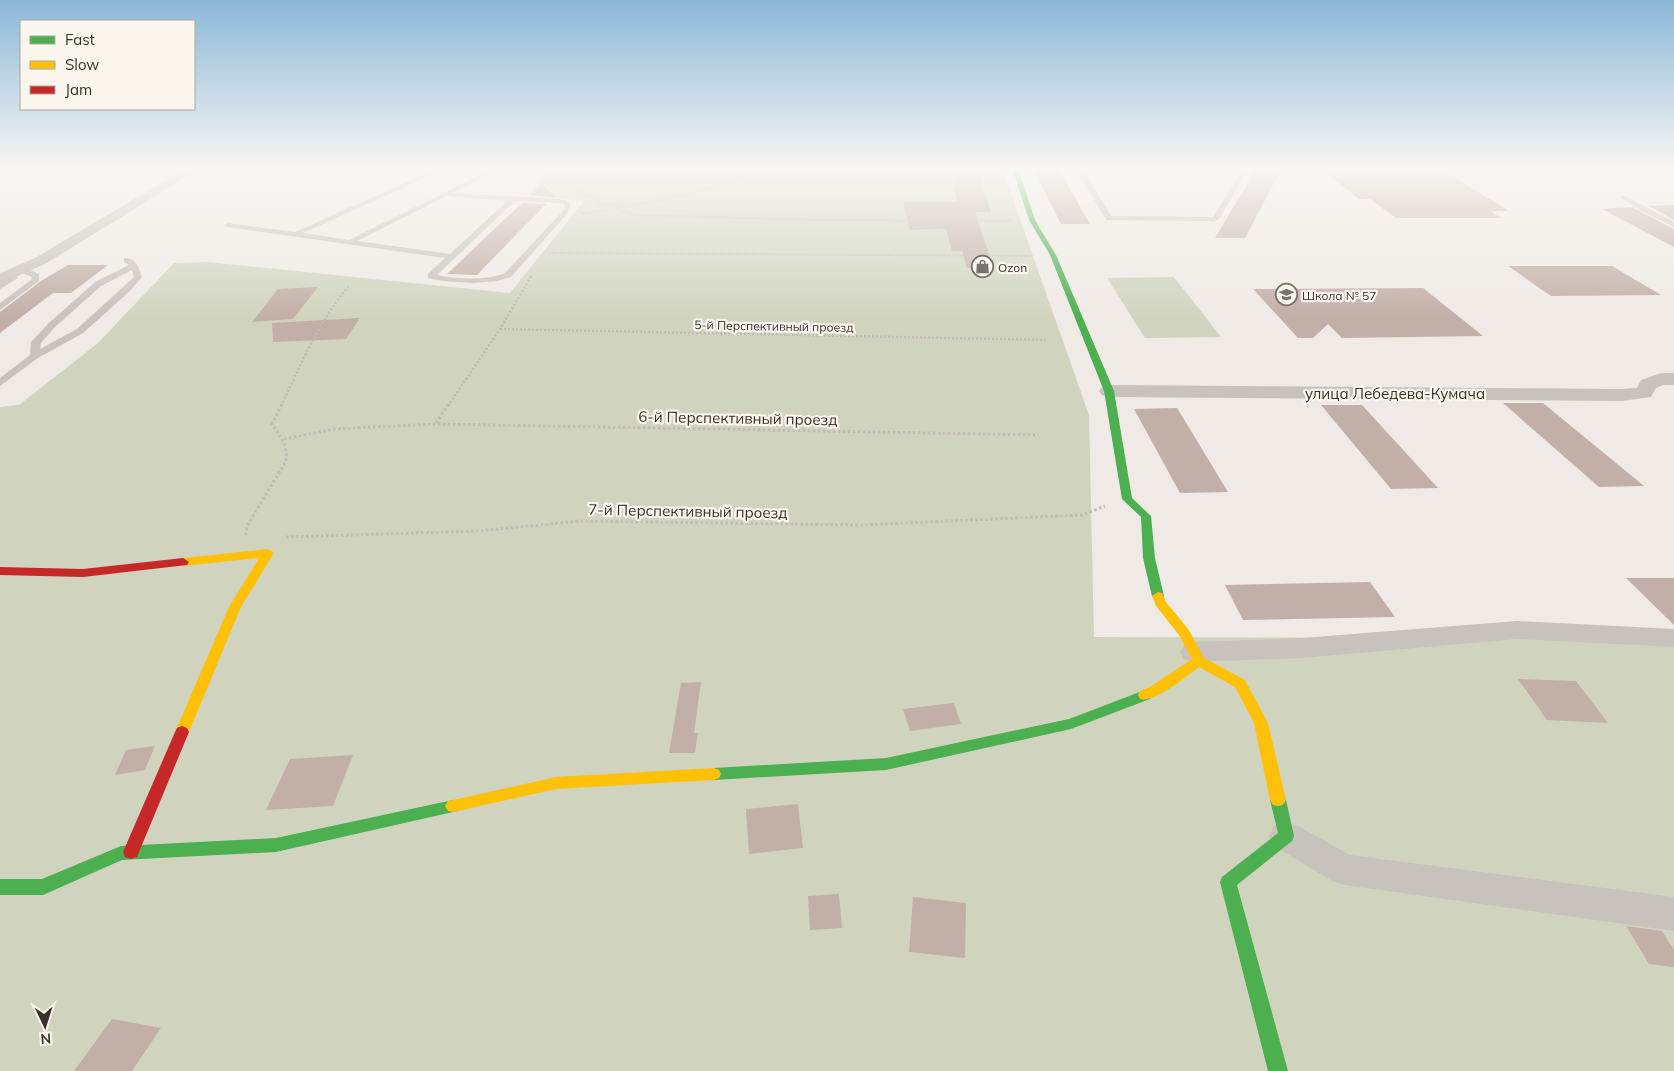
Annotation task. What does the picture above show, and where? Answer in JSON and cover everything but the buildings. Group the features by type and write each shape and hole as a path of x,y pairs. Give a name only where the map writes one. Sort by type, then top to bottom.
{"street":[{"path":"11,275 109,218"},
{"path":"1032,220 1053,255 1109,391 1127,498 1146,516 1149,558 1160,603 1192,649 1240,684 1261,723 1286,836 1344,870 1674,914"},
{"name":"улица Лебедева-Кумача","path":"1109,391 1622,395 1644,393 1648,384 1661,379 1674,379"},
{"path":"0,570 83,573 268,553 235,607 131,852"},
{"path":"0,887 43,887 121,853 276,845 556,783 886,764 1071,724 1155,691 1192,649 1302,648 1518,630 1674,638"},
{"path":"1278,1071 1228,882 1286,836"}],"lane":[{"path":"298,233 332,218"},
{"path":"352,241 400,218"},
{"path":"493,218 431,276 485,280 508,275 560,218"},
{"path":"1109,218 1215,218"},
{"path":"1659,218 1674,225"},
{"path":"228,225 298,233 452,256"},
{"path":"0,383 35,356 80,331 127,290 138,277 135,266 126,260"},
{"path":"35,356 36,342 52,325 98,284 119,272 135,266"},
{"path":"0,286 14,278 11,275 36,276 35,281 0,306"}],"path":[{"path":"744,218 818,220 1032,220"},
{"path":"549,246 545,253 1009,257 1053,255"},
{"path":"436,424 500,329 535,270"},
{"path":"252,537 246,535 247,526 286,461 288,451 284,439 272,424 325,318 334,303 349,286"},
{"name":"5-й Перспективный проезд","path":"500,329 1047,340"},
{"name":"6-й Перспективный проезд","path":"284,439 336,429 436,424 1039,435"},
{"name":"7-й Перспективный проезд","path":"277,537 478,531 581,521 861,525 1082,515 1127,498"}],"green space":[{"path":"570,218 1020,218 1089,415 1094,637 1674,639 1674,1071 0,1071 0,407 19,405 98,343 174,263 208,262 510,293"},
{"path":"1174,277 1221,337 1145,338 1107,278"}],"traffic: fast":[{"path":"1031,218 1053,255 1109,391 1127,499 1146,516 1149,558 1158,596"},
{"path":"714,774 886,764 1071,724 1145,695"},
{"path":"1278,800 1286,836 1228,882 1278,1071"},
{"path":"0,887 43,887 121,853 276,845 453,806"}],"traffic: slow":[{"path":"182,732 235,607 268,553 183,562"},
{"path":"1158,596 1160,603 1184,633 1199,661 1240,684 1261,723 1278,800"},
{"path":"1145,695 1155,691 1199,661"},
{"path":"453,806 556,783 714,774"}],"traffic: jam":[{"path":"0,571 83,573 183,562"},
{"path":"131,852 182,732"}],"place":[{"name":"Ozon","path":"982,267"},
{"name":"Школа № 57","path":"1286,295"}]}
